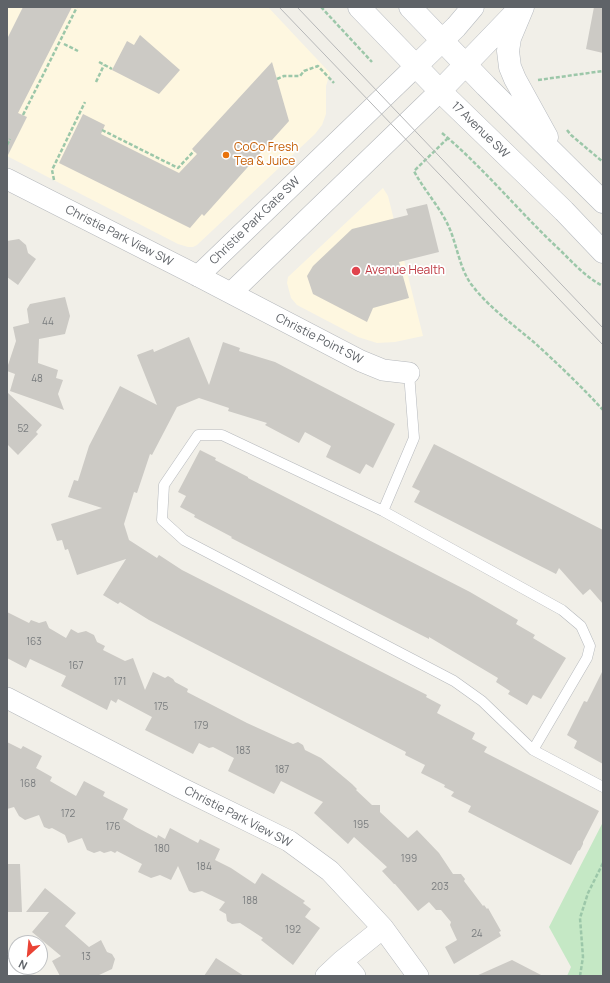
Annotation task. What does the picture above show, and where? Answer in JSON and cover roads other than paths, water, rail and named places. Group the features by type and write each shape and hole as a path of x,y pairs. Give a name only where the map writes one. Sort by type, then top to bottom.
{"main road":[{"name":"17 Avenue SW","path":"359,7 440,91 564,211 603,252"},
{"path":"410,7 603,202"},
{"path":"416,66 442,41 473,7"},
{"path":"440,91 522,7"},
{"path":"522,7 510,38 508,51 510,67 515,79 558,157"}],"street":[{"name":"Christie Park Gate SW","path":"198,276 416,66"},
{"path":"232,293 440,91"},
{"name":"Christie Park View SW","path":"7,179 232,293"},
{"name":"Christie Point SW","path":"232,293 361,361 383,370 409,373"},
{"name":"Christie Park View SW","path":"7,698 179,787 289,841 330,871 383,928 418,976"},
{"path":"326,976 348,968 383,928"},
{"path":"7,969 13,970 18,976"}],"lane":[{"path":"383,511 414,438 409,373"},
{"path":"533,750 587,658 590,646 581,626 562,610 383,511 222,435 198,436 164,485 162,520 184,540 454,681 482,701 533,750 603,787"}],"tram line":[{"path":"279,7 603,345"},
{"path":"297,7 603,328"}],"place":[{"name":"CoCo Fresh Tea & Juice","path":"226,155"},
{"name":"Avenue Health","path":"356,271"}]}
